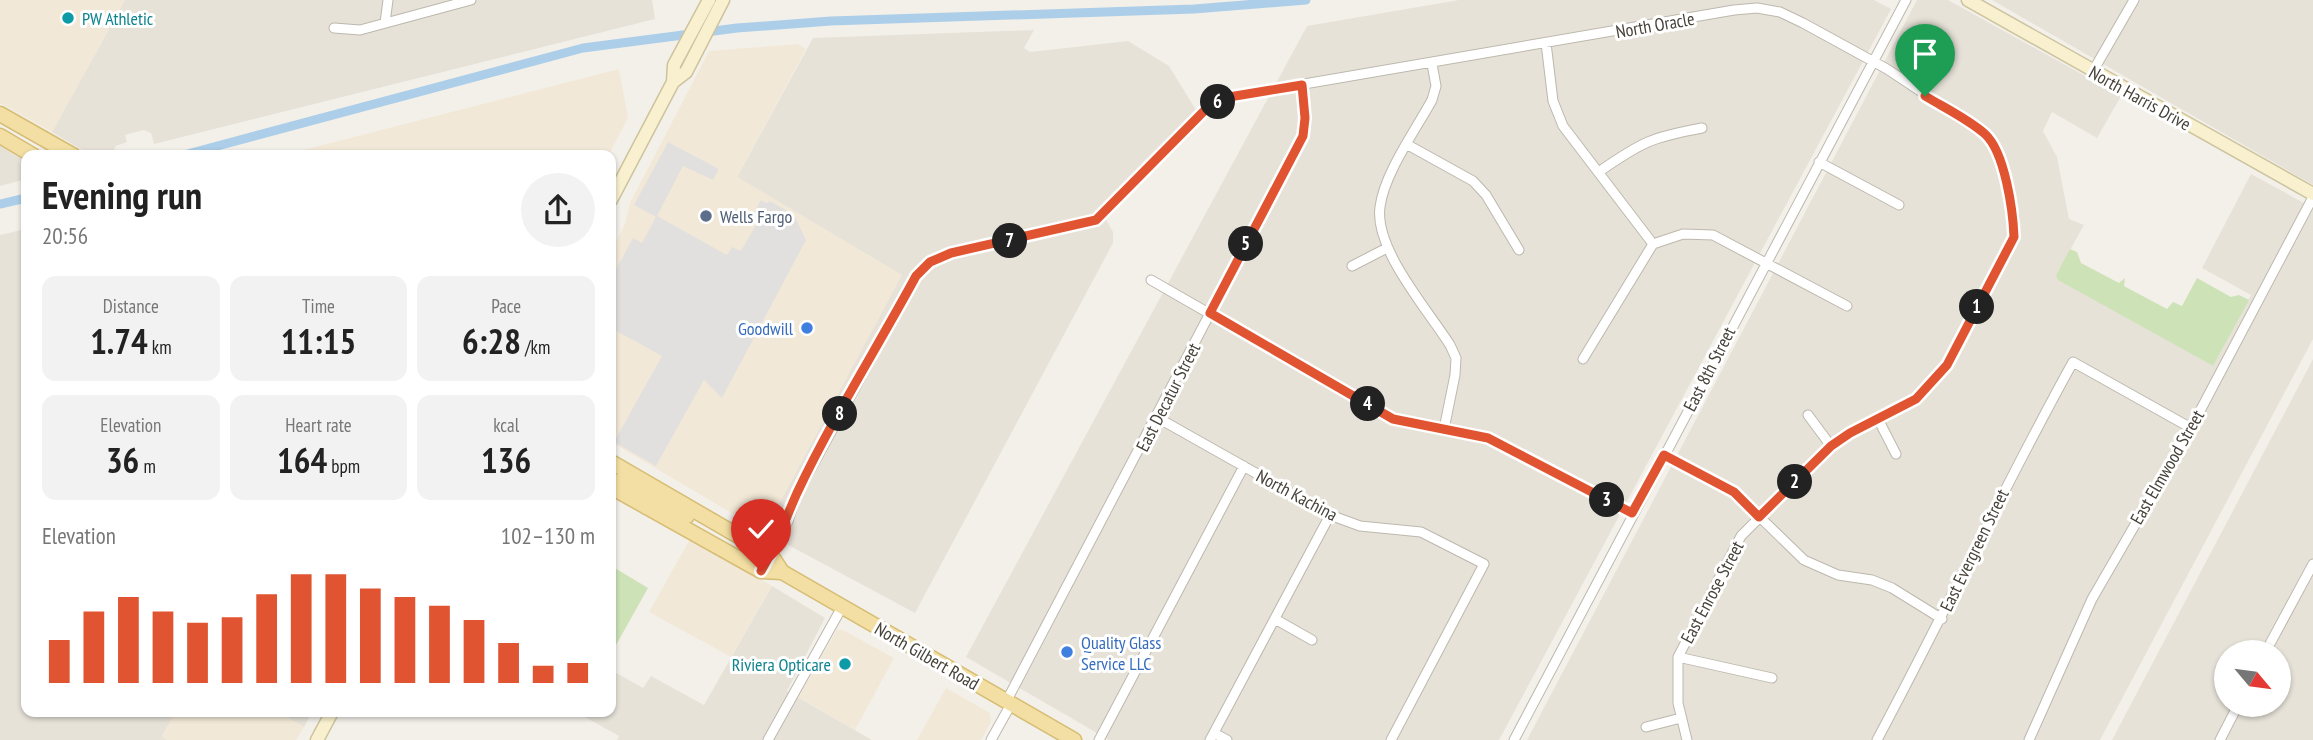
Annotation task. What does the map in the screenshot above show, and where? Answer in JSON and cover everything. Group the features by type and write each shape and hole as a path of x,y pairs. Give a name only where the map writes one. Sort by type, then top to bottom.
{"main road":[{"path":"0,114 64,150"},
{"path":"19,147 29,130"},
{"path":"0,136 24,150"},
{"name":"North Gilbert Road","path":"616,465 771,555 782,572 1074,740"},
{"path":"616,480 645,493 656,488"},
{"name":"North Gilbert Road","path":"616,490 761,571 782,572"},
{"path":"646,507 655,501 686,516 705,517"}],"street":[{"path":"385,23 388,0"},
{"path":"334,28 360,30 471,0"},
{"path":"616,190 673,82 674,65 709,0"},
{"path":"673,82 686,72 723,0"},
{"name":"East 8th Street","path":"1514,740 1764,262 1906,0"},
{"name":"North Harris Drive","path":"1968,0 2313,196"},
{"path":"2093,71 2134,0"},
{"name":"North Oracle","path":"771,555 788,521 797,494 916,276 930,262 951,253 1096,220 1209,106 1229,97 1757,8 1780,12 1874,62 1988,136 2001,161 2014,217"},
{"path":"1546,43 1553,101 1563,126 1600,171 1653,244"},
{"path":"1432,64 1436,86 1386,184 1380,206 1379,227 1387,248 1456,358 1444,429"},
{"name":"East Decatur Street","path":"991,740 1303,136 1305,118 1302,85"},
{"path":"1600,171 1640,143 1658,135 1702,128"},
{"path":"1408,145 1473,180 1486,195 1519,250"},
{"path":"1819,162 1899,205"},
{"name":"East Elmwood Street","path":"2029,740 2092,599 2192,428 2313,196"},
{"name":"East Enrose Street","path":"1687,740 1681,718 1678,657 1732,550 1759,517 1831,446 1916,399 1947,365 2014,237 2014,217"},
{"path":"1583,359 1653,244 1684,234 1713,235 1847,306"},
{"path":"1352,266 1387,248"},
{"path":"1151,280 1393,419 1488,438 1632,513"},
{"name":"East Evergreen Street","path":"1877,740 1942,619 2017,463 2073,362 2192,428"},
{"path":"1808,415 1831,446"},
{"name":"North Kachina","path":"1158,418 1330,515 1360,526 1421,532 1484,564 1391,740"},
{"path":"1878,419 1896,454"},
{"path":"1664,455 1734,492 1804,559 1838,575 1872,580 1892,588 1942,619"},
{"path":"1099,740 1244,466"},
{"path":"1227,740 1212,736 1330,515"},
{"path":"761,571 771,555"},
{"path":"2272,640 2313,564"},
{"path":"768,740 842,607"},
{"path":"1275,619 1312,640"},
{"path":"1678,657 1772,678"},
{"path":"317,740 329,717"},
{"path":"1646,727 1681,718"},
{"path":"2220,740 2231,718"}],"shaded area":[{"path":"0,0 125,0 52,132 0,103"},
{"path":"125,0 652,0 655,19 154,144 151,133 144,130 125,135 127,142 116,146 114,150 82,150 52,132"},
{"path":"1459,0 1874,0 1891,9 1499,740 1109,740 966,657 1307,26"},
{"path":"1917,0 1948,0 2121,96 2097,138 2052,112 2043,131 2057,157 2069,219 2084,225 2056,275 2059,280 2213,366 2251,295 2202,268 2251,174 2313,208 2313,339 2100,740 1527,740"},
{"path":"1992,0 2313,0 2313,185"},
{"path":"1034,30 1024,48 1030,52 1128,41 1169,66 1199,115 1103,214 1113,232 1113,243 915,613 764,532 901,275 737,177 813,38"},
{"path":"798,44 806,49 737,177 902,275 764,532 616,445 616,242 625,224 630,203 709,51"},
{"path":"619,69 628,118 611,150 303,150"},
{"path":"668,142 719,169 713,180 683,166 657,216 727,255 732,247 741,251 757,223 751,218 761,200 767,203 770,201 794,215 806,240 722,398 704,380 656,466 616,443 616,438 662,356 616,331 616,270 633,238 642,243 656,217 634,205"},
{"path":"0,146 21,158 21,180 0,186"},
{"path":"21,230 21,717 173,717 162,736 168,740 0,740 0,235"},
{"path":"2313,359 2313,740 2112,740"},
{"path":"690,539 772,586 731,657 649,612"},
{"path":"772,586 825,618 787,691 872,740 617,740 619,736 585,717 616,717 616,673 643,688 651,676 704,705"},
{"path":"837,630 843,630 894,658 855,730 798,697"},
{"path":"946,688 990,713 991,722 981,740 917,740"},
{"path":"173,717 287,717 304,727 296,740 168,740 162,737"},
{"path":"287,717 309,717 304,727"}],"green space":[{"path":"2070,249 2077,252 2081,263 2119,283 2125,278 2124,286 2167,309 2173,302 2182,306 2197,278 2231,297 2239,295 2249,300 2213,366 2058,280 2056,275"},
{"path":"616,569 648,588 616,645"}],"waterway":[{"path":"202,150 583,48 737,28 831,21 1194,9 1306,0"},
{"path":"0,204 21,199"}],"place":[{"name":"PW Athletic","path":"68,18"},
{"name":"Wells Fargo","path":"706,216"},
{"name":"Goodwill","path":"807,328"},
{"name":"Quality Glass Service LLC","path":"1067,652"},
{"name":"Riviera Opticare","path":"845,664"}],"route":[{"path":"761,571 788,521 797,494 836,421 916,276 930,262 951,253 1085,225 1096,220 1209,106 1229,97 1302,85 1305,118 1303,136 1210,313 1393,419 1488,438 1632,513 1664,455 1734,492 1759,517 1831,446 1850,433 1916,399 1933,383 1947,365 2014,237 2014,217 2001,161 1988,136 1925,96"}]}
